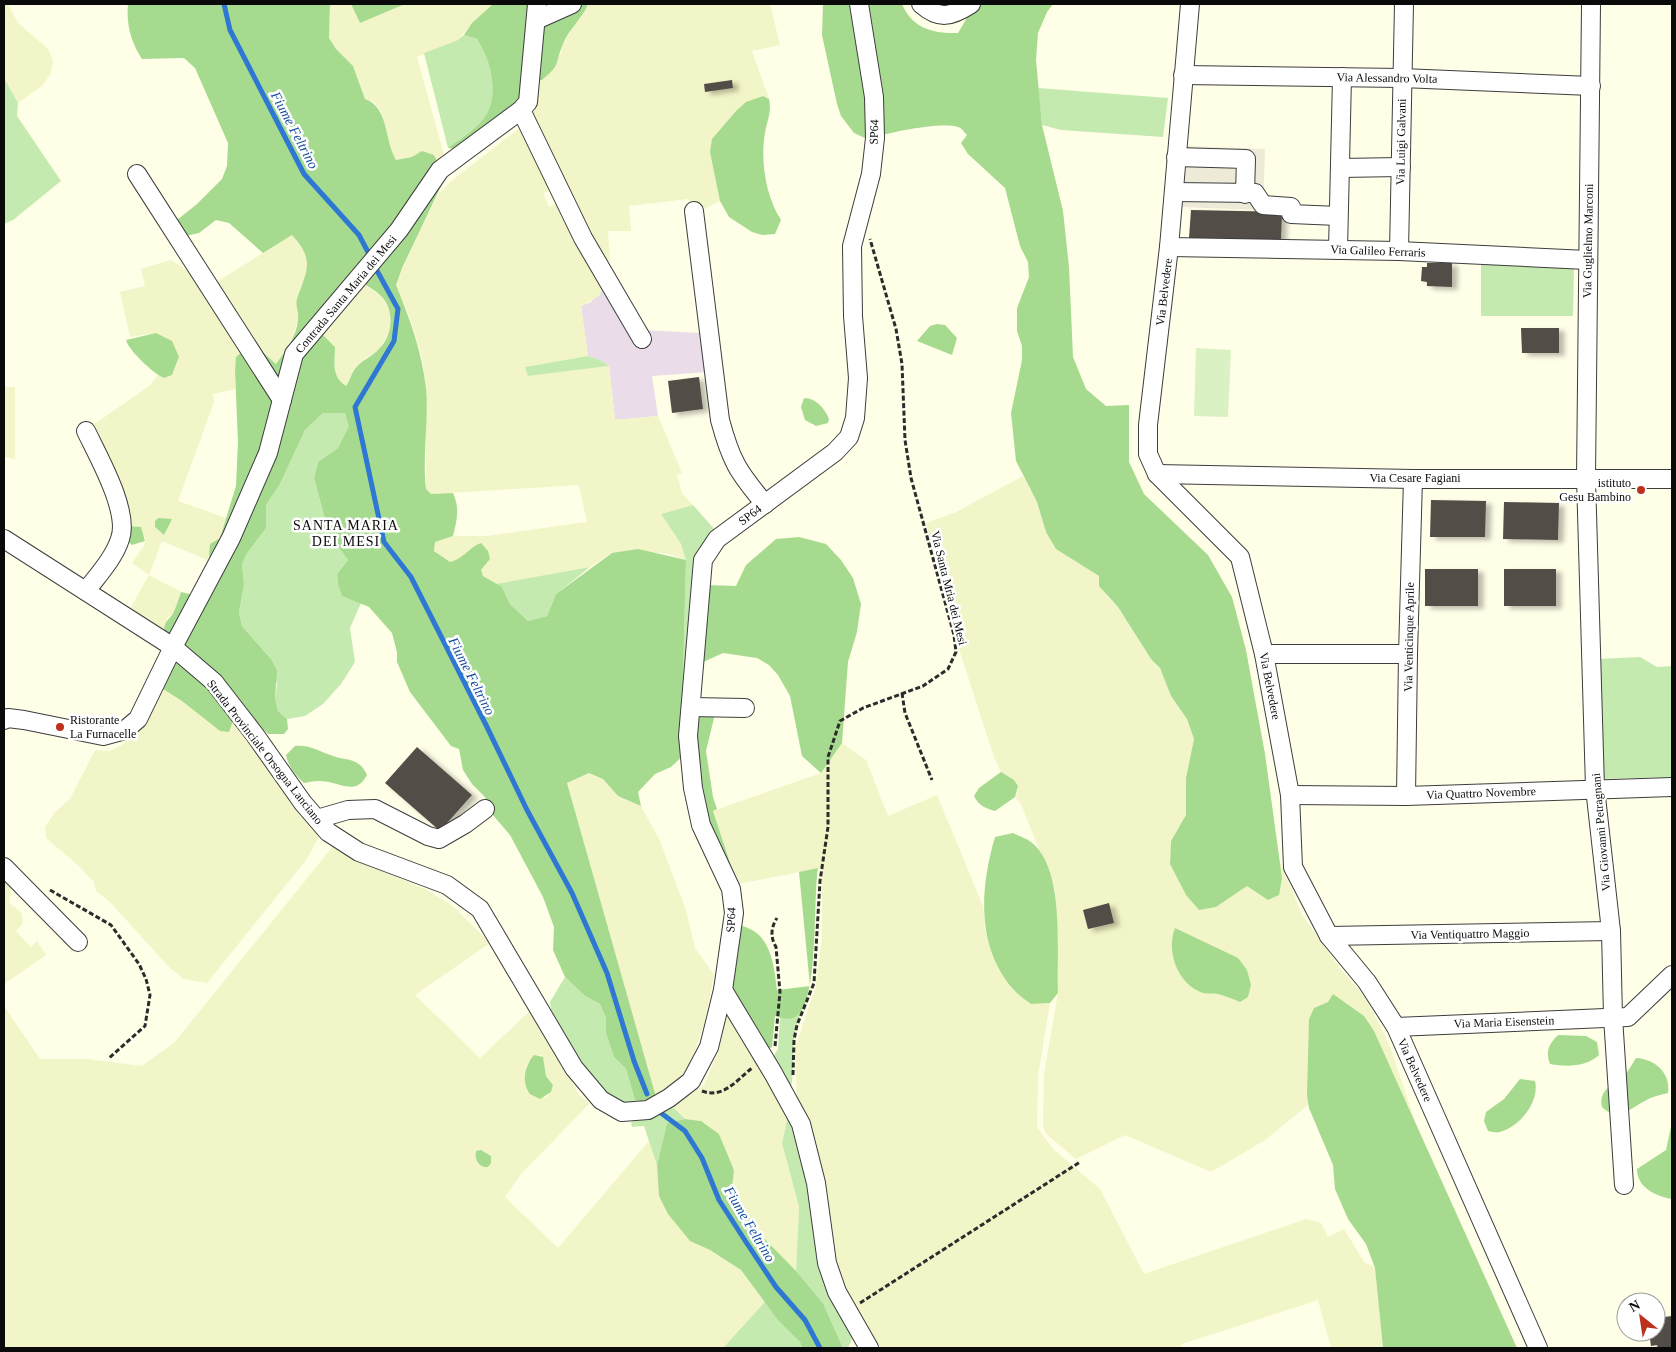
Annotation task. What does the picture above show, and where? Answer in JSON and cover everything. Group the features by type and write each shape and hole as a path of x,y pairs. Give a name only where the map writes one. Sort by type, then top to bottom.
{"street":[{"path":"572,4 537,12 528,102 521,110 583,238 642,340"},
{"name":"SP64","path":"709,1047 723,990 734,913 731,889 701,826 693,788 688,736 703,560 717,539 835,452 849,437 855,418 858,378 853,316 852,246 870,174 876,138 874,97 859,4"},
{"path":"921,4 932,14 947,15 960,11 971,4"},
{"name":"Via Belvedere","path":"1190,4 1169,247 1148,425 1148,454 1157,474 1240,557 1264,654 1290,795 1293,867 1329,936 1367,982 1396,1027 1538,1348"},
{"name":"Via Luigi Galvani","path":"1399,251 1404,4"},
{"name":"Via Guglielmo Marconi","path":"1586,478 1591,4"},
{"name":"Via Alessandro Volta","path":"1183,75 1402,78 1591,86"},
{"path":"1338,250 1342,77"},
{"name":"Contrada Santa Maria dei Mesi","path":"4,720 8,718 24,720 102,736 125,730 138,719 173,647 231,538 268,454 294,354 399,230 440,170 521,110"},
{"path":"1176,157 1246,159 1245,194"},
{"path":"1340,168 1401,167"},
{"path":"137,174 282,400"},
{"path":"1174,192 1255,194 1263,205 1291,207 1291,214 1338,216"},
{"path":"694,211 720,420 729,452 740,474 765,504"},
{"name":"Via Galileo Ferraris","path":"1169,247 1399,251 1587,260"},
{"path":"86,430 120,506 121,538 109,560 86,591"},
{"name":"Via Cesare Fagiani","path":"1157,474 1413,479 1672,479"},
{"name":"Via Giovanni Petragnani","path":"1586,478 1595,788 1611,931 1613,1018 1624,1185"},
{"name":"Via Venticinque Aprile","path":"1406,796 1413,479"},
{"name":"Strada Provinciale Orsogna Lanciano","path":"4,539 173,647 214,682 328,832 359,852 447,885 480,909 574,1068 601,1100 622,1112 648,1110 669,1098 691,1081 709,1047"},
{"path":"1264,654 1408,654"},
{"path":"691,707 745,708"},
{"name":"Via Quattro Novembre","path":"1290,795 1406,796 1595,788 1672,787"},
{"path":"317,819 348,810 375,809 439,840 465,824 485,808"},
{"path":"4,867 78,942"},
{"name":"Via Ventiquattro Maggio","path":"1329,936 1611,931"},
{"name":"Via Maria Eisenstein","path":"1396,1027 1628,1017 1672,975"},
{"path":"723,990 765,1059 801,1124 816,1183 827,1262 837,1292 869,1348"}],"path":[{"name":"Via Santa Mria dei Mesi","path":"789,1102 794,1087 794,1040 797,1025 814,983 820,881 828,827 828,757 840,721 864,708 922,686 948,669 956,652 954,635 907,459 902,364 896,329 874,249 865,226 858,223"},
{"path":"902,693 905,714 932,780"},
{"path":"28,892 38,888 54,891 111,926 139,964 146,979 150,995 145,1026 108,1060"},
{"path":"691,1081 704,1093 713,1094 723,1091 772,1054 775,1047 780,992 776,946 772,940 777,918"},
{"path":"847,1311 1080,1162"}],"shaded area":[{"path":"1184,146 1265,149 1263,210 1180,207"},
{"path":"605,285 642,330 701,333 708,372 652,376 658,416 615,420 609,366 600,360 588,356 581,306 591,302"}],"green space":[{"path":"4,4 8,4 18,23 48,49 53,60 51,73 43,85 18,103 4,78"},
{"path":"128,4 330,4 329,38 336,49 353,66 365,99 373,103 378,109 396,160 412,157 422,151 434,155 445,178 403,266 396,285 415,336 426,388 426,489 431,494 453,493 457,504 457,519 453,536 435,542 434,551 450,562 481,543 488,551 490,559 481,570 483,576 502,587 510,604 528,621 547,616 556,594 612,553 638,549 686,560 682,718 687,752 671,767 655,774 638,792 641,806 618,796 603,779 589,773 567,783 656,1097 641,1101 635,1100 626,1069 614,1057 606,1033 606,1018 600,1004 585,996 565,977 553,950 554,927 543,897 510,835 492,814 485,797 472,784 463,770 459,749 451,746 410,692 397,662 397,652 392,633 369,607 342,596 337,574 348,560 329,534 314,478 318,462 338,448 349,426 345,413 323,413 305,430 280,484 266,505 266,528 246,555 242,564 244,585 239,613 242,626 271,659 277,671 275,698 278,711 287,719 288,729 284,734 268,734 165,636 166,623 176,607 181,592 194,595 211,564 210,544 220,538 236,486 238,442 236,357 244,350 256,346 276,364 296,331 297,301 307,266 304,251 292,235 263,253 229,223 216,220 199,233 185,236 177,220 197,204 222,179 227,166 228,143 195,68 184,58 142,59 130,33","holes":["361,282 379,294 386,302 390,315 389,330 384,343 376,352 357,366 346,386 336,374 335,347 320,332"]},
{"path":"330,4 351,4 360,23 405,4 493,4 456,41 417,57 444,155 441,167 412,157 396,160 390,149 381,111 374,102 365,99 353,66 336,49 329,38"},
{"path":"351,4 405,4 360,23"},
{"path":"493,4 588,4 565,39 555,67 542,80 535,80 517,109 465,150 448,148 482,120 491,104 492,80 487,59 477,39 464,35 472,23"},
{"path":"588,4 770,4 780,45 752,51 769,99 762,96 736,111 725,124 715,170 720,201 700,211 691,206 688,199 629,206 631,231 608,231 610,261 600,263 528,112 532,85 561,54 563,43","holes":["731,80 733,88 705,91 704,84"]},
{"path":"823,4 850,4 865,96 867,139 854,133 841,116 837,104 822,35"},
{"path":"864,4 902,4 911,19 924,28 932,31 958,33 975,4 1053,4 1047,12 1038,33 1036,60 1042,125 1063,211 1069,267 1073,357 1086,389 1106,406 1129,405 1129,462 1144,494 1208,555 1232,597 1246,650 1265,754 1282,878 1279,895 1268,900 1247,886 1216,907 1199,910 1186,895 1170,864 1171,841 1186,815 1186,778 1194,739 1187,719 1171,696 1160,668 1151,659 1118,607 1099,586 1099,576 1056,549 1046,532 1037,502 1016,461 1011,413 1022,360 1022,346 1017,331 1017,308 1029,277 1028,262 1020,246 1005,188 968,154 961,143 967,135 962,129 951,126 931,126 882,135"},
{"path":"464,35 477,39 487,59 492,80 491,104 482,120 448,148 424,53 456,41"},
{"path":"4,78 18,103 17,116 61,181 13,220 4,224"},
{"path":"1038,88 1168,98 1163,137 1061,130 1042,125"},
{"path":"763,96 769,99 770,108 765,133 764,167 771,201 781,220 775,234 762,235 752,232 729,217 720,201 710,152 712,139 736,111 746,102"},
{"path":"525,124 556,188 543,193 549,207 560,202 605,285 599,296 581,306 588,356 525,367 529,376 609,366 615,420 658,416 682,473 677,475 682,493 693,505 661,514 681,544 686,560 665,553 612,553 590,567 496,584 483,576 481,571 485,566 474,546 461,559 450,562 434,551 435,542 453,536 487,536 587,522 579,485 431,494 426,489 426,386 422,357 410,318 396,285 411,249 439,193 450,182"},
{"path":"292,235 304,249 308,262 304,285 297,301 298,319 293,338 276,364 256,346 212,285"},
{"path":"171,260 204,282 245,350 235,371 235,389 213,394 214,402 178,501 226,518 220,538 210,561 162,541 149,575 132,563 144,546 146,539 135,526 128,526 89,428 149,386 158,375 164,378 172,375 175,369 179,358 156,333 130,337 120,292 145,286 141,269"},
{"path":"1481,264 1574,266 1573,316 1481,316"},
{"path":"361,282 381,296 388,307 391,317 389,333 379,350 364,359 354,370 346,386 338,382 335,374 335,347 320,332"},
{"path":"937,324 945,325 957,338 952,355 917,341 930,326"},
{"path":"156,333 172,341 179,357 172,375 164,378 142,362 126,340"},
{"path":"1196,348 1231,350 1228,417 1194,416"},
{"path":"588,356 600,360 609,366 528,376 525,367"},
{"path":"4,387 15,387 15,459 4,457"},
{"path":"804,398 808,398 820,405 829,419 828,423 816,426 805,420 801,407"},
{"path":"323,413 345,413 350,426 338,448 318,462 314,478 329,534 348,560 337,574 342,596 361,603 350,628 355,662 341,684 323,704 305,716 287,719 278,711 275,698 277,685 271,659 242,626 239,613 244,586 242,564 246,555 266,528 266,505 280,484 305,430"},
{"path":"1023,476 1037,502 1046,532 1072,559 1099,576 1107,596 1118,607 1151,659 1160,668 1171,696 1187,719 1194,739 1186,778 1186,815 1171,841 1170,864 1186,895 1216,907 1247,886 1260,893 1282,878 1280,861 1302,915 1342,971 1365,997 1388,1041 1415,1121 1374,1032 1328,1002 1314,1008 1309,1019 1309,1104 1265,1140 1211,1172 1125,1135 1076,1159 1045,1133 1043,1125 1044,1074 1058,993 1055,890 1021,804 1015,797 1018,790 1014,780 1001,772 994,757 959,649 926,523 954,513"},
{"path":"693,505 716,531 700,548 693,575 682,718 686,560 681,544 661,514"},
{"path":"158,518 172,519 164,535 155,527 155,521"},
{"path":"128,526 141,527 145,541 132,545 127,541"},
{"path":"799,537 826,544 841,560 853,578 861,604 857,632 848,662 842,743 821,773 802,756 790,696 778,675 769,665 757,658 723,653 701,663 707,585 736,586 746,565 776,539"},
{"path":"590,567 556,594 547,616 528,621 510,604 502,587 496,584"},
{"path":"149,575 181,592 174,612 167,618 165,636 130,609"},
{"path":"1640,657 1657,667 1672,666 1672,777 1603,779 1597,659"},
{"path":"177,659 183,662 235,715 229,732 220,731 182,701 163,689"},
{"path":"163,689 182,701 220,731 235,715 280,786 319,837 306,860 207,983 184,979 169,967 110,902 96,891 94,882 79,866 46,838 45,827 55,812 70,799 95,750 110,751 122,745 136,733 150,716"},
{"path":"711,711 714,718 706,751 713,797 717,809 713,811 737,884 714,845 691,738 694,712"},
{"path":"842,743 866,760 888,816 937,795 983,906 985,930 998,965 1013,990 1031,1004 1050,1003 1038,1076 1037,1127 1053,1149 1100,1189 1144,1274 1306,1219 1321,1223 1328,1237 1344,1229 1364,1262 1375,1268 1383,1348 1331,1348 1318,1300 1182,1344 1180,1348 879,1348 850,1304 838,1278 797,1108 795,1048 815,989 822,940 822,868 737,884 713,811 821,773"},
{"path":"295,746 310,747 356,762 364,769 367,775 359,785 350,787 323,781 304,783 293,770 286,755"},
{"path":"1001,772 1014,780 1018,786 1015,797 995,811 983,806 974,796 979,788"},
{"path":"589,773 603,779 618,796 641,806 660,841 686,910 695,948 714,975 705,1021 689,1067 671,1088 656,1097 567,783"},
{"path":"1013,833 1031,842 1042,855 1050,871 1057,913 1058,993 1050,1003 1031,1004 1015,991 1001,972 992,954 987,935 984,916 984,896 990,856 995,837"},
{"path":"334,845 360,862 425,889 454,907 490,943 415,995 480,1058 531,1010 579,1095 590,1103 521,1174 505,1197 558,1248 649,1141 657,1165 659,1196 690,1241 710,1250 741,1270 765,1302 723,1348 4,1348 4,1006 40,1059 86,1059 142,1066 174,1043","holes":["540,1055 543,1058 546,1076 553,1085 551,1092 545,1098 526,1081 526,1066 530,1060"]},
{"path":"818,868 814,947 810,984 799,872"},
{"path":"4,869 12,880 9,903 21,912 23,923 16,931 31,947 37,941 46,955 4,984"},
{"path":"742,926 759,935 765,943 772,961 777,990 810,986 804,1006 797,1016 788,1019 775,1016 772,1047 767,1050 727,988"},
{"path":"1175,928 1238,958 1247,970 1251,985 1248,997 1240,1002 1218,994 1203,993 1194,989 1186,982 1180,975 1173,956 1172,947"},
{"path":"565,977 585,996 600,1004 606,1018 606,1033 614,1057 626,1069 635,1100 641,1101 627,1102 613,1096 588,1071 577,1054 551,1010 550,1002"},
{"path":"1333,994 1364,1016 1374,1031 1517,1348 1383,1348 1375,1268 1366,1244 1348,1219 1335,1189 1333,1165 1309,1108 1307,1095 1309,1019 1314,1008 1328,1002"},
{"path":"802,1011 794,1040 791,1089 773,1057 778,1049 780,1017 797,1016"},
{"path":"734,1015 789,1111 782,1143 799,1207 796,1271 757,1231 732,1188 734,1170 719,1134 701,1121 685,1119 673,1107 704,1085 718,1053 726,1016"},
{"path":"1558,1035 1586,1036 1597,1042 1599,1055 1582,1064 1563,1066 1550,1064 1549,1048"},
{"path":"534,1055 543,1057 546,1076 553,1085 551,1092 540,1099 530,1094 525,1079 526,1069"},
{"path":"1636,1058 1649,1061 1660,1068 1667,1079 1668,1093 1650,1098 1624,1113 1613,1114 1602,1107 1602,1096 1626,1073"},
{"path":"1520,1079 1535,1081 1534,1097 1527,1112 1515,1125 1507,1129 1499,1132 1488,1131 1484,1121 1486,1112 1504,1099"},
{"path":"673,1107 685,1119 667,1123 657,1165 644,1126 632,1127 631,1122"},
{"path":"789,1111 852,1339 848,1348 843,1348 823,1303 796,1271 799,1207 782,1143"},
{"path":"685,1119 701,1121 719,1134 734,1170 732,1188 757,1231 796,1271 823,1303 843,1348 802,1348 800,1342 778,1320 741,1270 710,1250 690,1241 668,1214 659,1196 657,1165 667,1123"},
{"path":"1672,1122 1672,1199 1648,1190 1640,1181 1637,1169 1666,1150"},
{"path":"481,1150 491,1156 491,1163 488,1167 482,1166 477,1160 476,1151"},
{"path":"765,1302 800,1342 802,1348 723,1348"}],"building":[{"path":"732,80 733,88 705,92 704,84"},
{"path":"1191,210 1282,212 1281,241 1189,238"},
{"path":"1427,263 1452,263 1452,287 1427,286 1427,282 1421,281 1422,267 1427,267"},
{"path":"1521,328 1559,328 1559,353 1522,353"},
{"path":"699,377 703,409 672,413 668,381"},
{"path":"1431,500 1486,501 1485,537 1430,537"},
{"path":"1504,502 1559,503 1558,540 1503,539"},
{"path":"1425,569 1478,569 1478,606 1425,606"},
{"path":"1504,569 1556,569 1556,606 1504,606"},
{"path":"417,747 472,795 440,831 385,783"},
{"path":"1109,903 1114,923 1088,929 1083,910"},
{"path":"1672,1316 1672,1348 1658,1348 1657,1345 1651,1346 1650,1342 1666,1342 1666,1317"}],"waterway":[{"name":"Fiume Feltrino","path":"224,4 230,30 304,174 359,235 369,254"},
{"name":"Fiume Feltrino","path":"375,267 398,309 394,341 355,407 384,542 411,577 527,810 572,893 607,973 634,1061 647,1094"},
{"name":"Fiume Feltrino","path":"661,1113 685,1131 702,1158 719,1200 776,1287 805,1320 820,1348"}],"place":[{"name":"istituto Gesu Bambino","path":"1641,490"},
{"name":"Ristorante La Furnacelle","path":"60,727"}],"district":[{"name":"SANTA MARIA DEI MESI","path":"346,534"}]}
